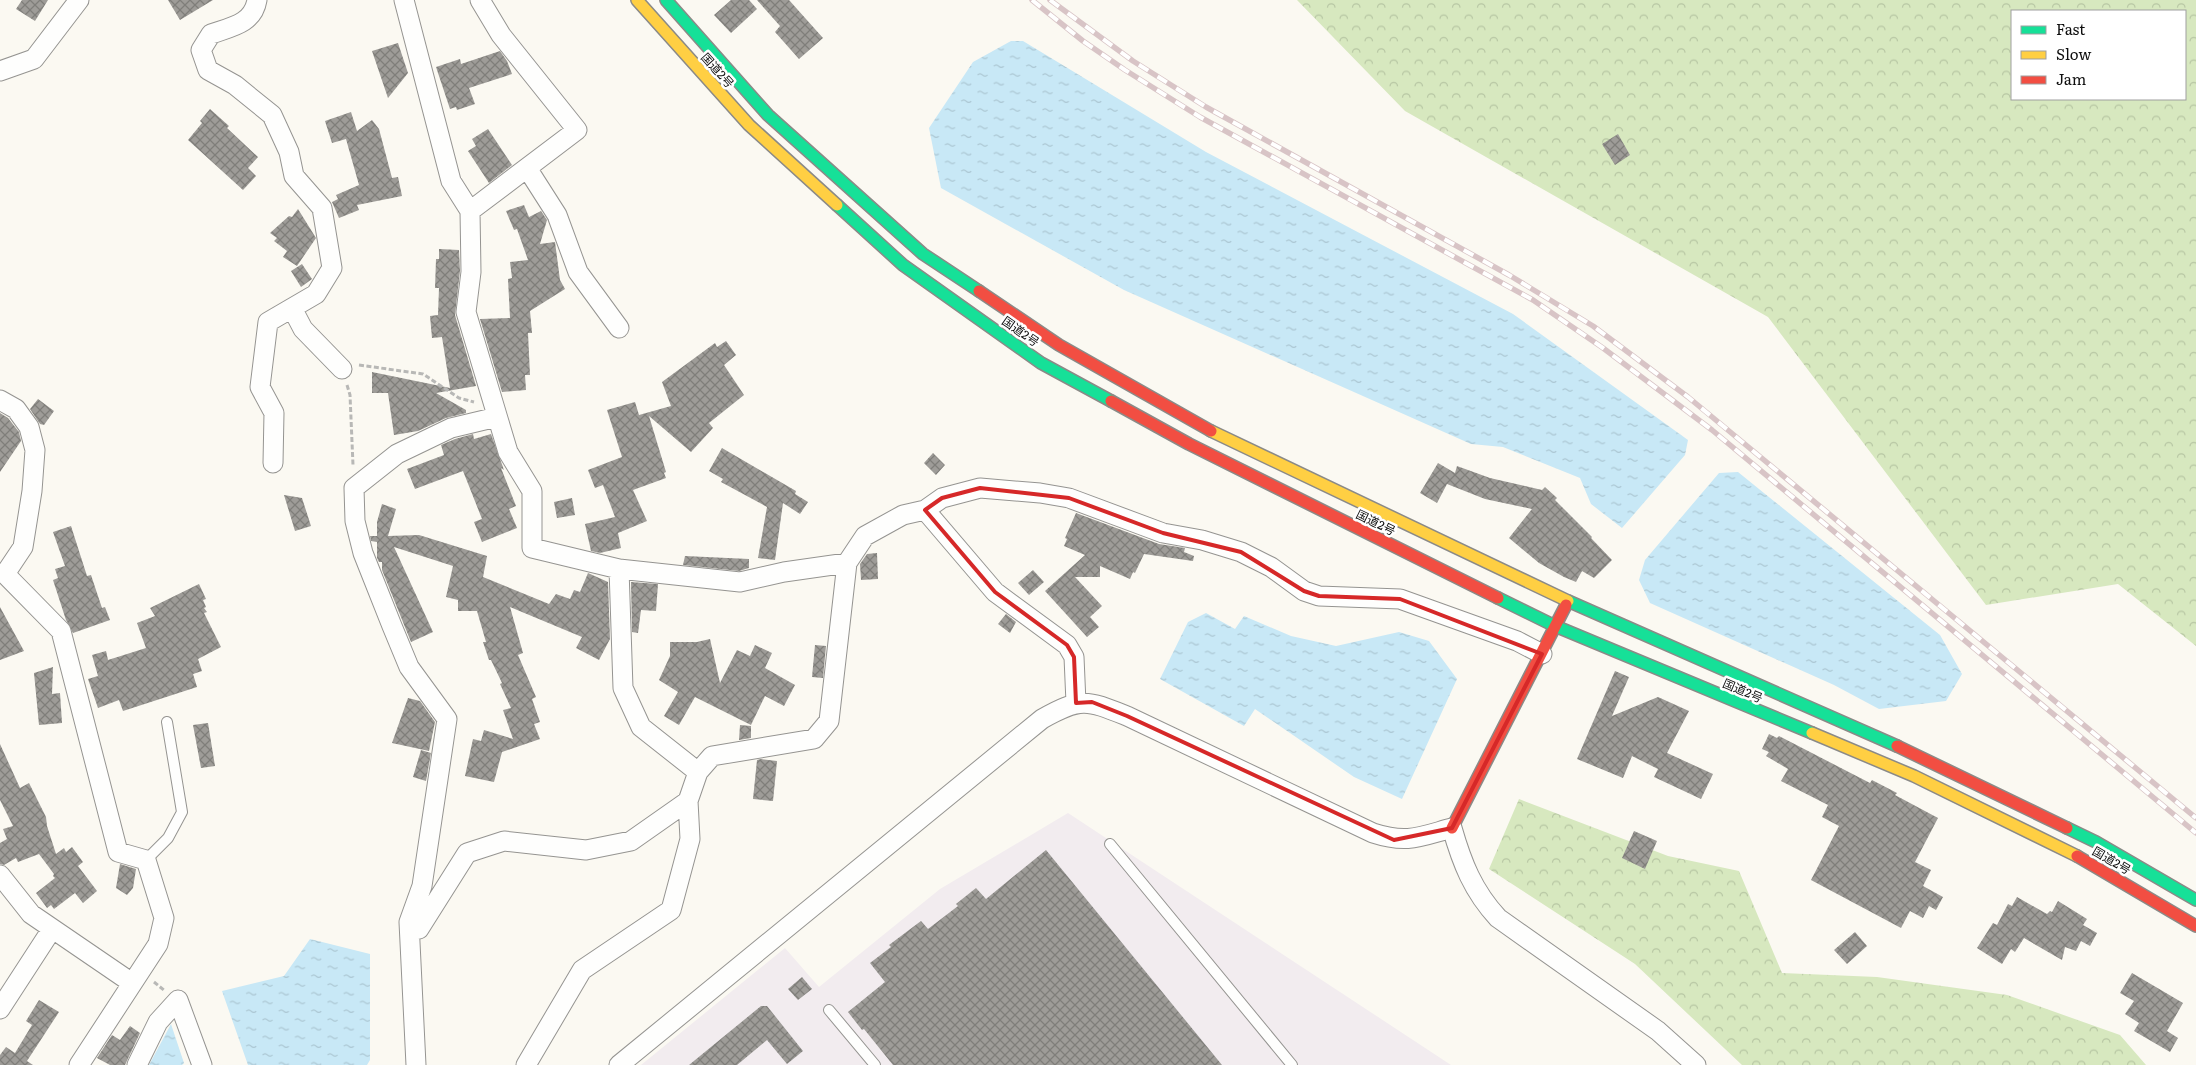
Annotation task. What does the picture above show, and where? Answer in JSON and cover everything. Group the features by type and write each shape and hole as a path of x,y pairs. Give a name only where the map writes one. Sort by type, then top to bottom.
{"main road":[{"name":"国道2号","path":"637,0 749,124 903,265 1041,362 1189,444 1555,626 1914,776 2089,862 2196,926"},
{"name":"国道2号","path":"666,0 768,115 923,254 1059,345 1202,427 1568,601 1922,757 2096,842 2196,900"},
{"path":"1452,828 1568,601"}],"street":[{"path":"0,71 34,59 79,0"},
{"path":"257,0 256,9 244,23 211,34 201,50 208,70 235,85 272,115 289,152 294,176 322,208 332,268 316,294 268,322 260,387 274,413 273,463"},
{"path":"404,0 451,181 470,212 471,272 466,312 508,452 532,490 532,548 618,569 740,582 784,572 847,563"},
{"path":"470,212 577,130 501,35 480,0"},
{"path":"527,168 557,215 578,272 619,328"},
{"path":"292,308 303,329 342,369"},
{"path":"0,400 16,409 25,421 29,427 36,450 23,547 5,574 61,631 118,852 146,860 164,918 158,944 79,1065"},
{"path":"416,1065 409,922 422,886 447,719 409,666 363,554 355,521 354,488 397,454 451,428 496,412"},
{"path":"526,1065 582,970 671,910 690,839 688,801 698,772 712,756 814,739 829,721 847,563 865,536 902,515 926,510 942,498 980,488 1040,493 1069,498 1162,533 1202,540 1241,552 1271,567 1304,591 1319,596 1400,599 1517,641 1542,654"},
{"path":"926,510 995,592 1067,645 1074,657 1076,703"},
{"path":"618,569 623,688 641,727 698,772"},
{"path":"619,1065 1042,719 1063,707 1076,703 1092,702 1126,716 1373,833 1394,840 1412,839 1452,828 1465,868 1481,899 1498,918 1658,1031 1696,1065"},
{"path":"410,930 419,929 467,854 504,841 586,850 631,841 688,801"},
{"path":"0,875 30,914 52,929 136,977"},
{"path":"0,1010 52,929"},
{"path":"137,1065 158,1022 178,1000 202,1065"}],"lane":[{"path":"146,860 168,838 182,812 167,722"},
{"path":"1110,844 1292,1065"},
{"path":"829,1010 875,1065"}],"path":[{"path":"354,488 350,395 342,369 360,365 423,374 459,398 496,412"},
{"path":"136,977 178,1000"}],"highlighted area":[{"path":"980,488 1069,498 1163,533 1241,552 1304,591 1319,596 1400,599 1542,654 1452,828 1394,840 1127,716 1092,702 1076,703 1074,657 1067,645 995,592 925,510 942,498"}],"shaded area":[{"path":"1068,813 1451,1065 641,1065 785,948 819,987 940,889"}],"green space":[{"path":"1297,0 2196,0 2196,646 2118,584 1986,605 1768,317 1405,111"},
{"path":"1519,799 1668,856 1739,871 1782,973 1877,977 2007,995 2120,1035 2146,1065 1742,1065 1635,964 1489,869"}],"water":[{"path":"1011,41 1023,41 1206,152 1513,314 1688,440 1685,455 1622,528 1591,504 1580,478 1503,447 1471,444 1124,290 941,188 929,128 973,62"},
{"path":"1738,472 1940,635 1962,674 1946,701 1879,709 1834,685 1650,603 1639,580 1645,560 1719,473"},
{"path":"1206,613 1235,629 1244,616 1291,636 1336,646 1399,632 1429,641 1457,679 1402,799 1354,777 1255,709 1244,726 1160,679 1188,622"},
{"path":"310,939 370,954 370,1060 367,1065 248,1065 222,991 284,976"},
{"path":"171,1024 184,1063 182,1065 149,1065"}],"building":[{"path":"22,0 48,0 35,21 16,9"},
{"path":"168,0 213,0 180,20"},
{"path":"731,0 749,0 757,9 731,33 714,15"},
{"path":"757,0 789,0 823,38 799,59 775,32 780,26"},
{"path":"398,43 408,73 388,98 372,51"},
{"path":"500,51 507,61 512,74 469,88 475,104 457,110 456,107 450,109 436,67 460,59 461,64"},
{"path":"210,109 258,157 248,168 256,176 243,190 188,140 202,123 200,121"},
{"path":"351,112 357,131 372,120 379,129 392,178 398,177 402,196 357,205 359,210 339,218 332,202 338,199 336,195 359,185 346,139 332,143 325,121"},
{"path":"488,129 512,165 489,183 468,151 476,146 472,139"},
{"path":"1618,134 1630,155 1615,165 1602,144"},
{"path":"524,205 529,217 541,211 547,220 540,244 555,242 560,280 565,289 530,311 532,333 528,333 530,375 525,375 526,390 502,392 480,319 510,318 508,279 512,278 510,262 528,260 517,229 514,230 506,211"},
{"path":"298,209 316,238 297,266 283,257 287,251 274,241 277,238 270,233 289,216 292,217"},
{"path":"439,249 459,250 460,271 455,315 476,386 436,393 466,410 466,413 446,418 418,431 394,435 388,393 372,393 372,372 450,388 442,337 432,338 430,316 438,315 439,288 435,288 436,259 439,259"},
{"path":"302,264 312,279 301,287 291,271"},
{"path":"726,341 736,355 724,365 744,395 709,423 713,428 691,452 649,416 666,472 664,473 666,478 633,490 647,521 618,533 621,548 600,553 591,551 585,524 615,517 603,485 595,488 588,470 622,457 607,410 635,402 639,415 671,406 662,382 715,343 717,347"},
{"path":"38,399 54,411 44,425 40,424 30,409"},
{"path":"0,413 8,418 19,432 21,441 0,472"},
{"path":"473,434 474,439 491,434 504,470 501,468 516,506 509,509 517,528 482,542 474,522 482,519 463,471 415,489 407,469 444,455 441,445"},
{"path":"722,448 796,491 795,494 808,502 800,514 783,503 775,560 758,558 767,507 721,482 723,479 709,471"},
{"path":"933,453 945,465 936,475 924,463"},
{"path":"1438,463 1455,473 1457,466 1490,478 1542,490 1545,487 1612,560 1594,578 1582,571 1576,582 1564,577 1539,563 1509,538 1532,509 1485,499 1447,484 1437,503 1420,493"},
{"path":"284,495 302,498 311,526 295,531"},
{"path":"572,498 575,515 557,518 554,502"},
{"path":"382,504 396,509 388,536 419,535 487,556 483,577 549,604 556,594 570,599 574,590 580,592 588,573 608,582 610,639 599,660 576,648 582,637 510,607 523,653 518,655 536,697 532,699 540,722 534,724 540,739 502,752 494,782 465,776 473,739 481,741 484,730 513,739 503,710 511,708 500,684 502,683 491,660 489,660 483,642 486,642 477,611 458,611 458,600 446,597 453,566 394,547 433,632 411,642 382,570 382,562 379,562 377,558 377,542 371,541 370,536 377,536 377,522"},
{"path":"1076,513 1159,544 1185,548 1184,552 1194,556 1193,561 1144,554 1130,579 1100,566 1100,577 1075,577 1102,606 1090,617 1099,627 1087,637 1045,591 1085,555 1064,546 1067,539 1065,538"},
{"path":"71,526 87,576 91,575 102,608 105,607 110,620 73,633 66,620 53,580 58,578 55,569 65,566 53,532"},
{"path":"877,553 878,579 861,580 860,564 867,554"},
{"path":"685,556 749,559 749,568 739,571 683,565"},
{"path":"1033,570 1044,582 1029,595 1018,583"},
{"path":"631,582 658,584 656,611 641,610 638,633 632,632"},
{"path":"199,584 206,599 203,600 206,607 204,608 207,612 204,613 221,647 198,659 202,671 193,674 197,687 123,711 119,700 98,708 88,679 98,676 92,655 106,651 108,660 146,648 137,623 155,616 150,608"},
{"path":"0,607 24,651 0,660"},
{"path":"1006,614 1016,622 1010,633 998,624"},
{"path":"710,639 720,683 737,650 750,656 755,645 772,653 765,668 795,685 784,706 765,696 751,725 695,697 679,725 664,716 678,692 659,680 670,656 670,642 697,642"},
{"path":"815,645 826,646 823,678 812,677"},
{"path":"53,667 52,694 60,693 62,723 39,725 34,673"},
{"path":"1615,671 1629,677 1612,716 1658,697 1689,711 1667,753 1713,774 1701,799 1654,777 1658,769 1632,756 1623,778 1577,759"},
{"path":"408,698 420,701 435,722 429,751 392,743"},
{"path":"208,723 215,766 201,768 193,725"},
{"path":"740,725 751,726 751,738 739,740"},
{"path":"1769,734 1777,738 1779,736 1870,783 1872,780 1897,793 1895,795 1938,818 1915,862 1931,870 1923,886 1943,897 1936,910 1929,906 1923,918 1910,911 1901,928 1811,880 1839,826 1822,817 1828,805 1781,781 1788,769 1766,756 1769,752 1762,749"},
{"path":"0,744 20,788 29,783 46,817 56,854 64,848 66,852 72,847 83,862 78,866 97,891 83,903 75,893 54,909 51,905 47,908 36,893 55,878 39,854 18,862 16,858 4,865 0,864 0,843 7,839 3,829 13,826 0,800"},
{"path":"421,750 431,753 426,781 413,777"},
{"path":"757,760 777,761 773,801 753,799"},
{"path":"1634,831 1657,841 1645,869 1622,858"},
{"path":"1046,850 1222,1065 893,1065 864,1029 862,1030 848,1012 885,982 870,963 891,947 889,945 921,921 928,929 958,906 956,904 976,888 986,899"},
{"path":"120,864 136,869 133,888 127,895 116,888"},
{"path":"2017,897 2047,914 2050,911 2052,912 2058,901 2087,919 2083,925 2097,933 2090,946 2081,941 2076,951 2065,947 2062,960 2024,938 2015,952 2011,949 2002,964 1977,948 1993,923 1997,925 2008,904 2012,906"},
{"path":"1855,932 1867,946 1847,964 1834,950"},
{"path":"2132,973 2183,1003 2167,1031 2178,1038 2170,1052 2134,1031 2139,1023 2125,1014 2134,1001 2120,993"},
{"path":"802,977 812,989 798,1000 788,989"},
{"path":"39,1000 59,1012 27,1061 33,1065 0,1065 0,1055 6,1047 15,1053 32,1025 26,1021"},
{"path":"761,1006 767,1006 803,1051 787,1064 767,1040 737,1065 689,1065"},
{"path":"130,1026 140,1033 125,1065 110,1065 97,1058 112,1035 120,1040"}],"railway":[{"path":"1032,0 1083,41 1200,117 1533,300 1603,348 1712,430 2196,833"},
{"path":"1050,0 1133,61 1206,107 1509,275 1593,326 1688,397 2196,818"}],"traffic: fast":[{"path":"666,0 768,115 923,254 979,291"},
{"path":"837,205 903,265 1041,363 1111,401"},
{"path":"1498,598 1555,626 1812,733"},
{"path":"1568,601 1897,746"},
{"path":"2067,828 2096,842 2196,900"}],"traffic: slow":[{"path":"637,0 749,125 837,205"},
{"path":"1211,431 1568,601"},
{"path":"1812,733 1914,776 2077,856"}],"traffic: jam":[{"path":"979,291 1059,345 1211,431"},
{"path":"1111,401 1189,444 1498,598"},
{"path":"1452,828 1566,605"},
{"path":"1897,746 2067,828"},
{"path":"2077,856 2196,926"}]}
